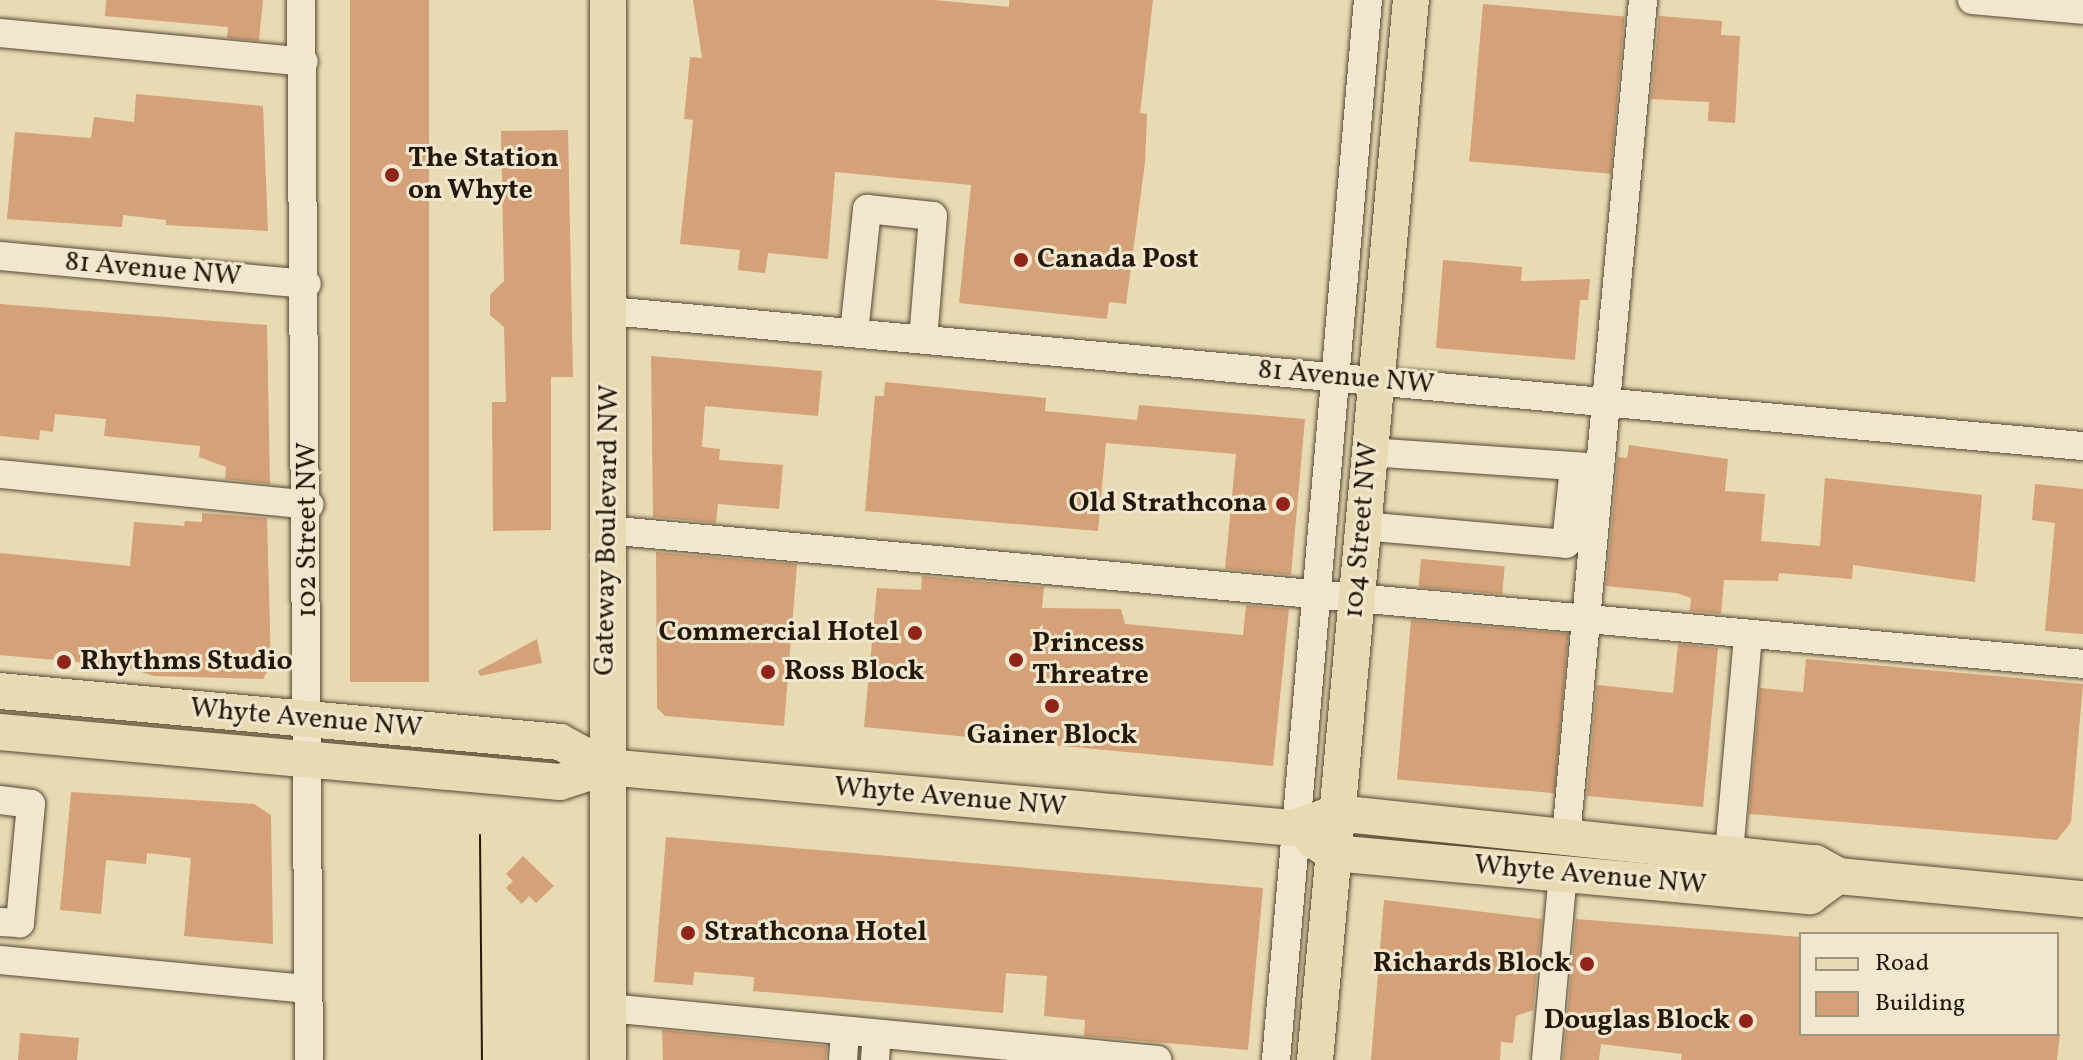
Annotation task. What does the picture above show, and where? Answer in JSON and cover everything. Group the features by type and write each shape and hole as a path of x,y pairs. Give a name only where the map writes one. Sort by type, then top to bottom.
{"main road":[{"name":"Gateway Boulevard NW","path":"608,0 608,1060"},
{"name":"104 Street NW","path":"1315,1060 1411,0"},
{"name":"Whyte Avenue NW","path":"0,691 560,742 606,767"},
{"name":"Whyte Avenue NW","path":"0,732 560,782 606,767 1294,828 1336,813 1729,853 1815,863 1838,876 2083,899"},
{"name":"Whyte Avenue NW","path":"1294,828 1333,853 1810,896 1838,876"}],"street":[{"name":"102 Street NW","path":"301,0 309,505 309,1060"},
{"name":"104 Street NW","path":"1276,1060 1368,0"},
{"path":"1566,837 1586,619 1583,510 1587,467 1606,402 1643,0"},
{"path":"1972,0 2083,10"},
{"path":"0,33 304,62"},
{"path":"854,333 867,209 933,216 923,339"},
{"name":"81 Avenue NW","path":"0,256 307,284"},
{"name":"81 Avenue NW","path":"610,311 2083,446"},
{"path":"1369,452 1587,467"},
{"path":"0,474 309,505"},
{"path":"1362,526 1566,544 1583,510"},
{"path":"606,530 2083,664"},
{"path":"1729,853 1748,634"},
{"path":"0,800 31,804 20,923 0,922"},
{"path":"1546,1060 1563,874"},
{"path":"0,960 308,989"},
{"path":"608,1008 845,1032 876,1047 1158,1060"},
{"path":"843,1060 845,1032"}],"building":[{"path":"106,0 263,0 259,41 227,38 228,27 105,16"},
{"name":"The Station on Whyte","path":"350,0 429,0 429,682 350,682"},
{"path":"693,0 934,0 1009,7 1009,0 1153,0 1140,113 1147,114 1145,163 1126,304 1109,302 1107,319 959,303 971,185 835,172 828,259 768,253 765,273 738,270 740,250 680,244 693,120 684,119 690,57 702,58"},
{"path":"1483,4 1624,16 1611,174 1469,161"},
{"path":"1659,16 1722,21 1721,35 1740,36 1735,123 1708,121 1709,102 1651,99"},
{"path":"136,94 263,106 268,231 166,225 166,220 123,215 122,227 7,219 15,132 91,138 94,117 134,122"},
{"path":"568,130 573,377 551,377 551,530 493,531 492,402 506,402 504,327 490,315 490,295 504,281 501,131"},
{"path":"1443,260 1522,267 1521,281 1590,279 1588,300 1580,300 1575,360 1436,348"},
{"path":"0,304 267,325 270,484 225,479 226,467 199,457 200,446 104,436 106,419 55,414 53,432 40,430 39,440 0,436"},
{"path":"651,356 822,371 818,416 705,406 702,447 720,449 719,460 783,465 779,509 718,504 716,523 653,517"},
{"path":"885,382 1046,398 1045,411 1137,420 1139,405 1305,419 1291,575 1225,569 1236,454 1106,443 1098,531 865,511 875,396 884,396"},
{"path":"1629,445 1728,459 1725,491 1765,494 1761,541 1820,546 1825,478 1982,495 1975,582 1853,565 1852,579 1779,573 1778,581 1724,580 1721,614 1690,611 1691,598 1677,593 1606,586 1618,457 1627,458"},
{"path":"2035,484 2083,489 2083,634 2045,631 2055,523 2032,520"},
{"path":"202,513 267,518 271,665 263,679 154,676 122,666 0,655 0,553 130,566 134,522 184,526 185,521 202,522"},
{"path":"656,552 797,564 784,726 665,716 657,708"},
{"path":"1421,559 1505,566 1502,594 1419,587"},
{"path":"922,576 1044,587 1042,608 1121,609 1125,624 1243,635 1246,605 1289,609 1273,766 864,727 877,588 921,590"},
{"path":"1411,620 1568,634 1554,793 1397,779"},
{"path":"537,639 542,663 480,676 478,671"},
{"path":"1678,644 1718,648 1703,807 1587,796 1597,685 1673,693"},
{"path":"1806,659 2083,684 2071,822 2057,840 1749,814 1760,688 1803,692"},
{"path":"71,792 254,804 271,815 273,944 184,936 191,858 147,853 146,864 106,860 101,914 60,910"},
{"path":"666,837 1263,888 1248,1050 1084,1036 1085,1020 1044,1016 1047,976 1006,973 1003,1013 753,991 754,977 694,972 693,985 654,982"},
{"path":"523,856 554,886 536,903 529,896 522,904 506,888 513,881 506,874"},
{"path":"1384,900 1542,919 1533,1010 1516,1016 1513,1043 1501,1042 1500,1060 1371,1060"},
{"path":"1576,919 1799,937 1799,1036 2060,1034 2057,1060 1681,1060 1682,1054 1601,1044 1599,1060 1563,1060"},
{"path":"662,1030 827,1046 826,1060 663,1060"},
{"path":"20,1033 79,1038 77,1060 18,1060"}],"tram line":[{"path":"480,835 482,1060"}],"place":[{"name":"The Station on Whyte","path":"392,175"},
{"name":"Canada Post","path":"1021,260"},
{"name":"Old Strathcona","path":"1283,504"},
{"name":"Commercial Hotel","path":"915,633"},
{"name":"Princess Threatre","path":"1016,660"},
{"name":"Rhythms Studio","path":"64,662"},
{"name":"Ross Block","path":"768,672"},
{"name":"Gainer Block","path":"1052,706"},
{"name":"Strathcona Hotel","path":"688,933"},
{"name":"Richards Block","path":"1587,964"},
{"name":"Douglas Block","path":"1746,1021"}]}
